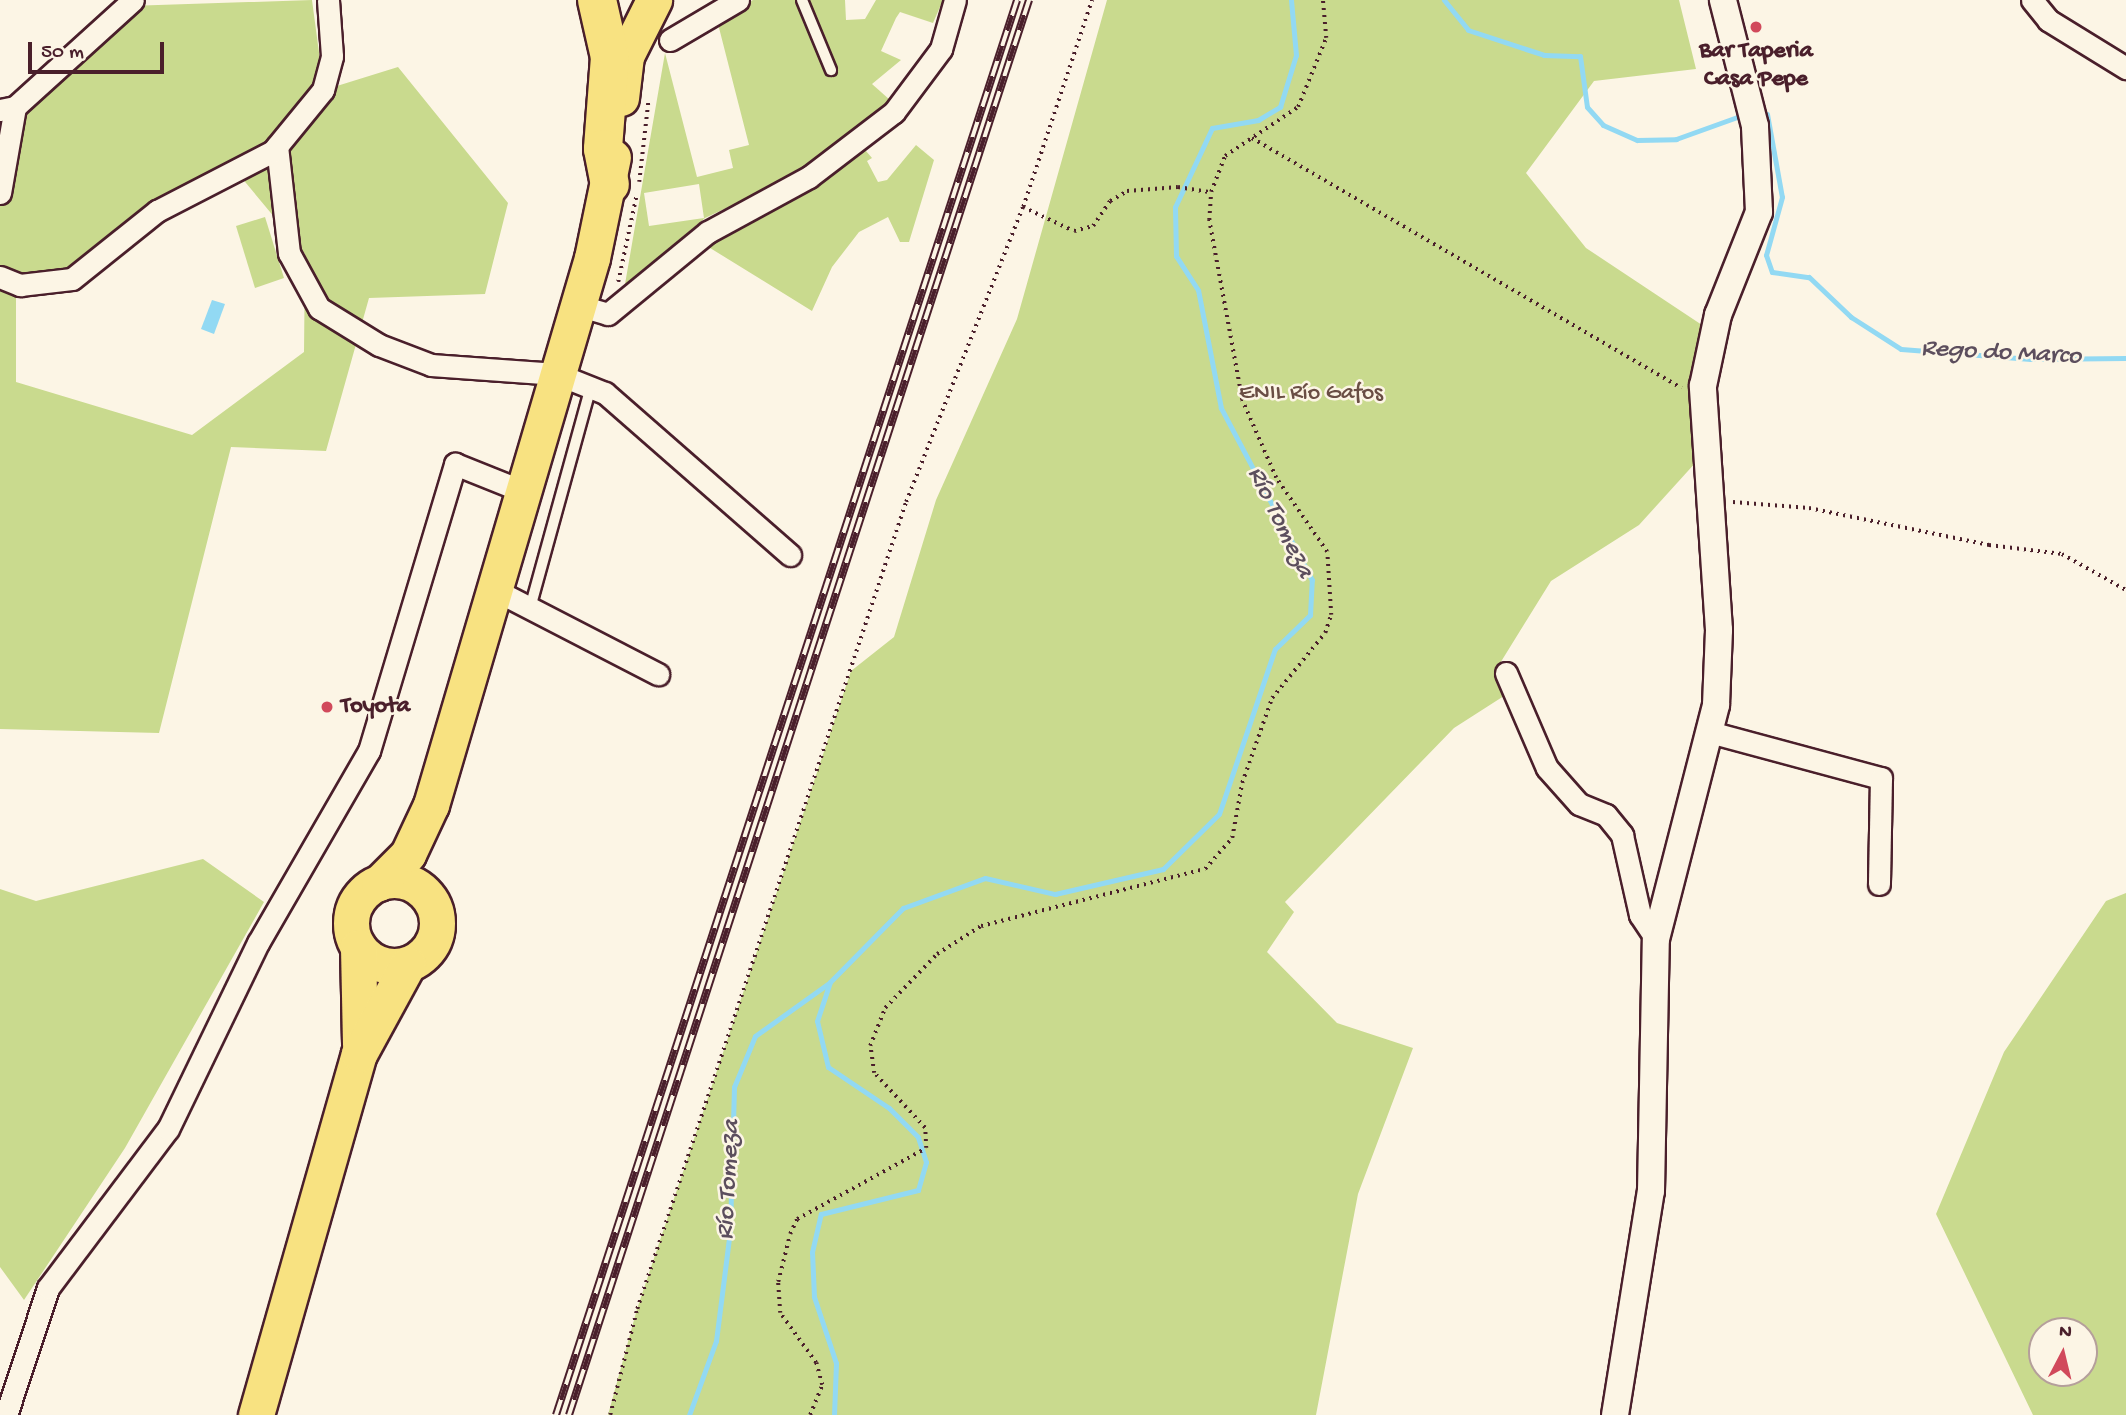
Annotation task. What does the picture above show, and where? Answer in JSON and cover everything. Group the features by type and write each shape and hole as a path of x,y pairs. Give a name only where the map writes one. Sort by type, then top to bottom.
{"highway":[{"path":"597,0 610,57 603,149 610,184"},
{"path":"359,1055 358,947 351,914 365,890 379,883 408,854 431,805 577,305 610,184 626,56 615,0"},
{"path":"626,56 654,0"},
{"path":"358,947 383,965 408,964 426,953 436,934 430,899 431,805"},
{"path":"379,883 407,882 430,899"},
{"path":"256,1415 359,1055 408,964"}],"street":[{"path":"0,193 8,108 134,0"},
{"path":"0,277 20,285 72,278 157,211 277,146 324,90 332,56 328,0"},
{"path":"670,40 738,0"},
{"path":"577,305 608,314 708,232 809,177 894,113 942,49 955,0"},
{"path":"1615,1415 1654,1156 1650,1009 1656,939 1710,732 1719,630 1703,386 1718,315 1759,212 1755,126 1723,0"},
{"path":"2032,0 2048,19 2126,68"},
{"path":"277,146 289,253 318,308 379,345 431,365 557,374 591,386 790,555"},
{"path":"6,1415 48,1288 167,1129 258,943 369,751 455,464 522,491"},
{"path":"493,589 658,674"},
{"path":"1506,673 1547,768 1579,804 1606,815 1622,835 1640,915 1656,939"},
{"path":"1710,732 1881,778 1879,884"}],"lane":[{"path":"802,0 831,70"},
{"path":"530,608 591,386"}],"path":[{"path":"610,1415 637,1309 906,502 1023,207 1092,0"},
{"path":"810,1415 822,1385 816,1363 779,1313 778,1282 790,1234 797,1219 926,1148 925,1128 874,1073 870,1046 897,992 937,954 981,926 1205,869 1232,838 1241,783 1272,698 1332,615 1327,552 1276,478 1242,400 1210,236 1211,192 1225,156 1298,107 1326,37 1323,0"},
{"path":"615,307 649,95"},
{"path":"1251,138 1684,389 1703,386"},
{"path":"1023,207 1074,231 1093,226 1110,201 1127,191 1179,187 1211,192"},
{"path":"1710,501 1809,508 1989,545 2062,554 2126,590"}],"green space":[{"path":"312,0 324,90 398,67 508,203 485,294 369,298 326,451 231,447 159,733 0,729 0,108 128,6","holes":["236,171 305,254 304,352 192,435 16,382 16,276 72,279"]},
{"path":"753,0 845,0 846,20 865,19 876,0 943,0 933,23 900,12 896,18 881,51 901,60 872,84 890,100 881,110 801,173 705,218 624,290 665,53 697,177 733,168 729,150 749,145 717,20","holes":["699,184 704,218 649,226 644,193"]},
{"name":"ENIL Río Gafos","path":"1107,0 1679,0 1696,69 1594,81 1526,173 1586,248 1702,325 1693,369 1697,461 1639,525 1551,581 1494,673 1506,673 1497,683 1507,694 1454,728 1285,902 1294,912 1267,952 1337,1023 1413,1048 1358,1194 1316,1415 608,1415 637,1309 851,671 894,637 936,500 1017,319"},
{"path":"860,144 872,158 867,161 878,182 887,180 916,145 934,160 909,242 900,242 888,217 859,232 832,267 812,311 702,243"},
{"path":"265,217 284,278 255,288 236,226"},
{"path":"203,859 264,902 125,1148 24,1300 0,1267 0,889 36,901"},
{"path":"2126,893 2126,1415 2033,1415 1936,1214 2004,1052 2106,901"}],"water":[{"path":"212,300 225,304 214,334 201,329"}],"waterway":[{"name":"Río Tomeza","path":"834,1415 836,1363 814,1297 812,1252 821,1214 918,1190 926,1162 918,1137 889,1108 828,1067 817,1021 830,982 903,908 985,878 1055,894 1163,869 1219,814 1275,649 1310,615 1312,580 1221,408 1198,290 1176,256 1175,207 1212,128 1258,120 1280,107 1296,55 1291,0"},
{"name":"Rego do Marco","path":"1444,0 1468,30 1544,55 1580,56 1587,107 1603,125 1637,140 1676,139 1737,117"},
{"name":"Rego do Marco","path":"1767,114 1782,197 1766,255 1772,272 1809,277 1851,317 1901,349 2031,359 2126,358"},
{"name":"Río Tomeza","path":"689,1415 716,1341 730,1230 734,1087 755,1036 829,983"}],"railway":[{"path":"556,1415 1017,0"},
{"path":"569,1415 1029,0"}],"place":[{"name":"Bar Taperia Casa Pepe","path":"1756,27"},
{"name":"Toyota","path":"327,707"}]}
